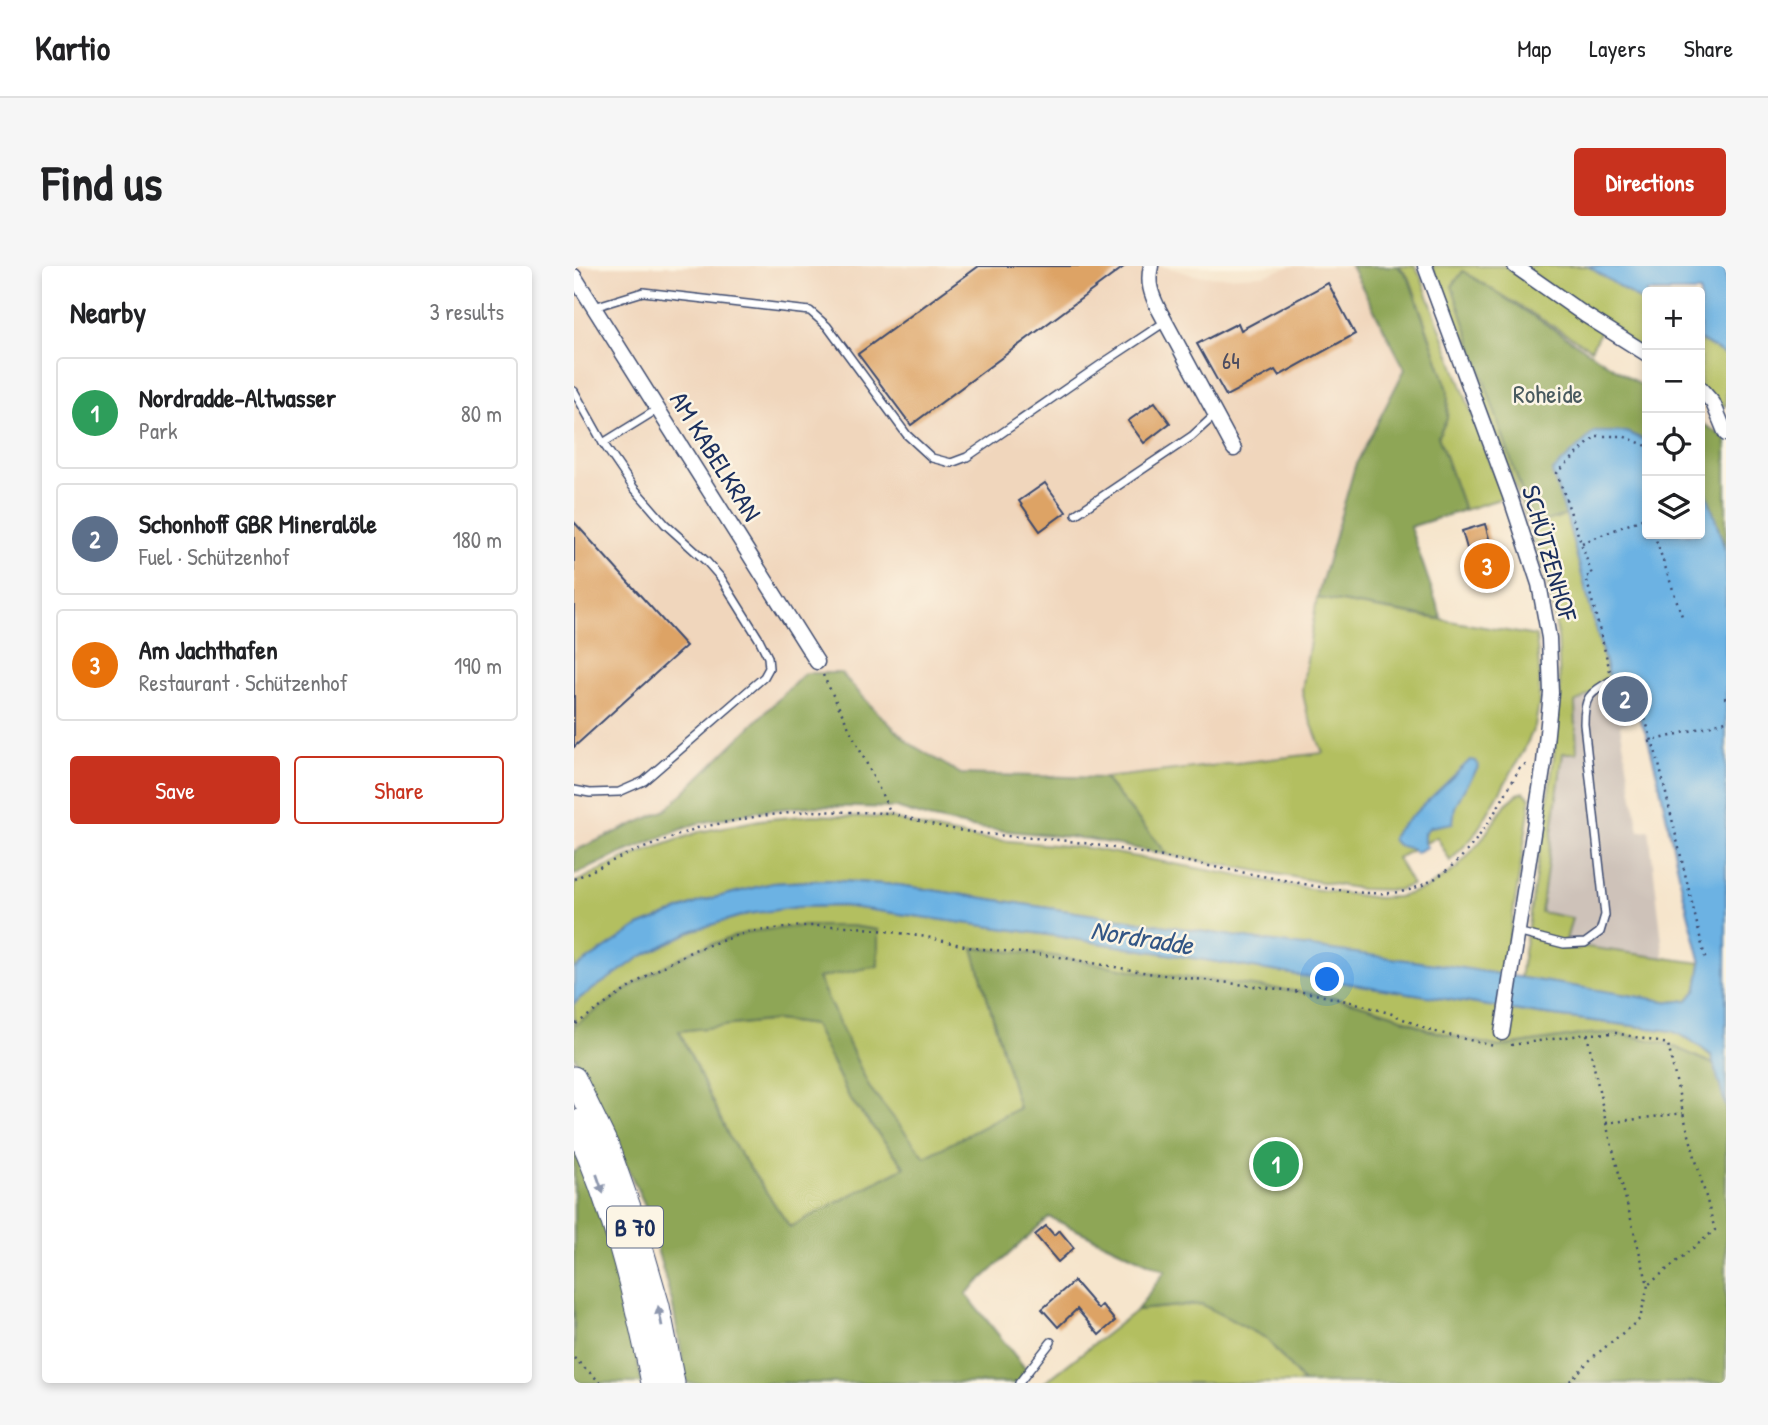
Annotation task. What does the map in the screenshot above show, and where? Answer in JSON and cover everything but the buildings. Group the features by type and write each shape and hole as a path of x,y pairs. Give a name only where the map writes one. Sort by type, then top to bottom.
{"highway":[{"name":"B 70","path":"574,1078 607,1146 631,1213 659,1306 673,1383"},
{"name":"B 70","path":"574,1121 590,1155 611,1215 638,1311 653,1383"}],"street":[{"path":"1151,266 1150,290 1234,449"},
{"name":"SCHÜTZENHOF","path":"1425,266 1510,496 1539,584 1549,638 1550,693 1544,763 1502,1035"},
{"path":"1515,266 1642,351"},
{"name":"AM KABELKRAN","path":"574,276 817,662"},
{"path":"1705,394 1713,404 1726,434"}],"lane":[{"path":"593,307 643,292 810,311 827,326 907,435 932,458 951,463 967,457 1165,322"},
{"path":"574,391 603,443 633,487 657,515 708,562 721,578 759,639 768,657 769,668 764,677 644,781 619,792 590,793 574,790"},
{"path":"603,443 658,409"},
{"path":"1076,514 1192,436 1215,414"},
{"path":"1517,932 1564,944 1586,943 1600,932 1605,915 1584,707 1592,692 1611,678"},
{"path":"1019,1383 1051,1342"}],"path":[{"path":"1611,678 1586,577 1592,575 1557,473 1596,436 1623,436 1642,444"},
{"path":"1581,544 1642,519"},
{"path":"1656,539 1683,619"},
{"path":"817,662 891,813"},
{"path":"1643,712 1706,962"},
{"path":"1651,742 1726,721"},
{"path":"574,879 623,856 697,828 759,816 811,811 891,813 976,833 1087,843 1305,884 1397,894 1425,884 1452,865 1477,840 1521,766 1544,763"},
{"path":"576,1024 651,973 694,950 748,932 802,926 852,926 927,937 973,948 1054,956 1149,973 1310,993 1392,1014 1428,1030 1502,1035"},
{"path":"1511,1045 1587,1034 1616,1033 1668,1044 1683,1113 1715,1230 1648,1285"},
{"path":"1569,1383 1593,1357 1640,1319 1648,1285 1606,1123 1587,1034"},
{"path":"1606,1123 1683,1113"},
{"path":"574,1358 601,1383"}],"shaded area":[{"path":"574,266 1162,266 1193,275 1222,277 1264,275 1291,266 1351,266 1405,369 1355,466 1317,598 1302,690 1307,712 1323,753 1104,778 961,774 909,743 841,673 806,673 666,810 574,851"},
{"path":"1610,681 1619,683 1633,721 1620,725 1639,831 1649,830 1664,958 1564,944 1540,913 1563,753 1577,752 1575,703"}],"green space":[{"path":"1351,266 1398,266 1409,279 1448,390 1447,419 1438,436 1464,510 1410,527 1442,619 1317,598 1355,466 1405,369"},
{"path":"1398,266 1415,266 1421,277 1503,498 1464,510 1438,436 1447,419 1448,390 1410,279"},
{"path":"1432,266 1505,266 1602,329 1591,349 1463,272 1534,525 1566,515 1610,681 1575,703 1577,753 1563,753 1541,912 1572,918 1565,944 1701,963 1697,989 1688,1000 1671,1002 1520,978 1553,764 1560,693 1558,637 1548,582 1518,494"},
{"path":"1521,266 1588,266 1642,302 1642,351"},
{"name":"Roheide","path":"1463,271 1642,386 1642,439 1626,432 1552,472 1566,515 1533,525 1452,286"},
{"path":"1705,343 1726,355 1726,406 1713,403 1705,394"},
{"path":"1705,425 1726,438 1726,553 1705,488"},
{"path":"1317,598 1536,636 1540,677 1539,704 1535,726 1523,752 1473,837 1450,861 1437,837 1397,858 1412,885 1398,890 1361,889 1168,855 1104,778 1323,753 1307,712 1302,690"},
{"path":"805,673 841,673 909,743 961,774 1104,778 1168,855 1089,839 977,828 896,808 810,806 759,811 695,824 574,875 574,851 666,810"},
{"path":"1524,792 1530,798 1530,805 1506,960 1500,975 899,885 827,880 772,883 702,901 639,926 574,969 574,883 624,859 699,832 760,820 813,815 890,818 975,838 1088,848 1305,888 1378,898 1398,897 1427,888 1457,868 1480,842 1506,804"},
{"path":"843,906 1056,936 1538,1014 1672,1031 1703,1048 1715,1065 1668,1044 1616,1033 1587,1034 1499,1047 1428,1030 1392,1014 1310,993 1148,973 1054,956 973,948 1019,1108 925,1158 869,1087 818,978 878,930 851,926 802,926 651,973 574,1026 574,1004 580,998 642,956 694,930 748,914 798,907"},
{"path":"802,926 851,926 878,930 878,966 818,978 869,1087 925,1157 1019,1108 973,948 1054,956 1148,973 1310,993 1392,1014 1428,1030 1499,1047 1587,1034 1616,1033 1668,1044 1715,1065 1726,1107 1726,1383 1304,1383 1266,1338 1201,1304 1137,1310 1165,1271 1049,1217 966,1294 1028,1372 1019,1383 687,1383 672,1302 644,1203 574,1055 574,1026 651,973 694,950 748,932","holes":["776,1020 814,1025 850,1099 905,1167 790,1227 730,1139 679,1031"]},
{"path":"776,1020 814,1025 850,1099 905,1167 790,1227 730,1139 679,1031"},
{"path":"574,1150 597,1206 615,1264 642,1383 580,1383 574,1378"},
{"path":"1201,1304 1266,1338 1304,1383 1044,1383 1137,1310"}],"water":[{"path":"1588,266 1726,266 1726,355 1705,343 1705,287 1642,287 1642,302"},
{"name":"Nordradde","path":"1594,432 1626,432 1642,439 1642,539 1705,539 1705,488 1726,553 1726,1107 1711,1055 1672,1031 1538,1014 1056,936 843,906 798,907 748,914 694,930 642,956 574,1004 574,969 639,926 702,901 772,883 827,880 899,885 1450,966 1671,1002 1688,1000 1697,989 1701,963 1647,735 1638,715 1630,713 1619,683 1613,686 1609,678 1552,472"},
{"path":"1470,760 1476,761 1479,766 1455,807 1453,823 1430,827 1424,833 1427,847 1415,853 1412,849 1395,843 1392,838 1396,831"}],"place":[{"name":"Am Jachthafen","path":"1487,566"},
{"name":"Schonhoff GBR Mineralöle","path":"1625,699"},
{"name":"Nordradde-Altwasser","path":"1276,1164"}]}
